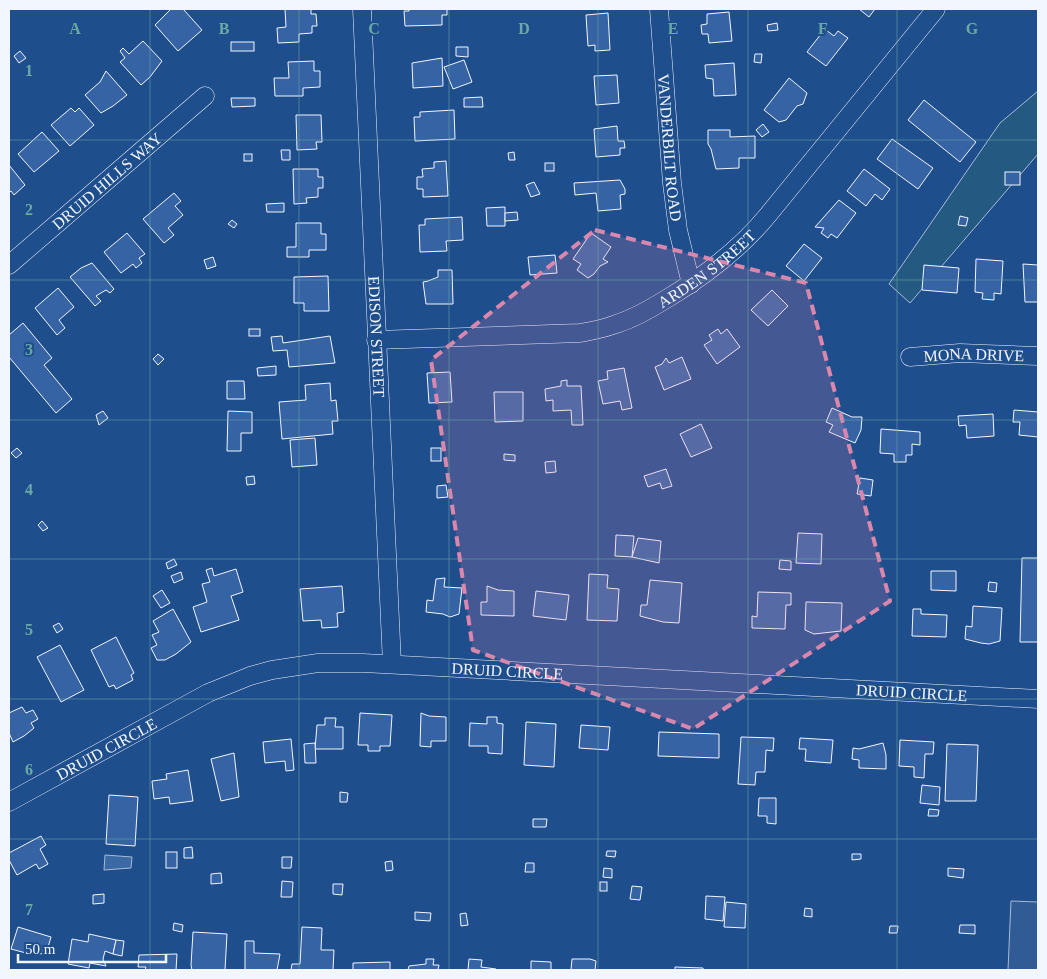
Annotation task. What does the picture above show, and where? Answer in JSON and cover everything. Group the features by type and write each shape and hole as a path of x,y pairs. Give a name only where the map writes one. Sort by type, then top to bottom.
{"street":[{"name":"EDISON STREET","path":"362,9 392,664"},
{"name":"VANDERBILT ROAD","path":"660,9 672,184 678,230 691,284"},
{"name":"ARDEN STREET","path":"376,340 580,333 612,326 642,314 691,284 733,252 762,223 936,9"},
{"name":"DRUID HILLS WAY","path":"9,265 205,96"},
{"name":"MONA DRIVE","path":"910,357 960,353 1038,356"},
{"name":"DRUID CIRCLE","path":"9,802 208,692 272,670 318,663 392,664 1038,699"}],"highlighted area":[{"path":"595,230 806,283 890,601 693,729 473,650 431,360"}],"shaded area":[{"path":"1038,91 1038,154 910,303 889,284 1000,123"},
{"path":"105,855 132,857 131,868 104,870"},
{"path":"1011,901 1038,902 1038,970 1008,970"}],"building":[{"path":"171,9 183,9 202,30 178,51 155,25"},
{"path":"285,9 311,9 311,14 316,14 317,26 312,26 312,33 299,34 299,42 278,43 277,28 286,27"},
{"path":"409,9 447,9 447,15 442,15 442,25 405,26 404,11 409,11"},
{"path":"859,9 875,9 869,17"},
{"path":"729,12 732,41 709,43 708,34 702,34 701,25 707,24 707,14"},
{"path":"608,13 610,50 595,51 595,45 588,46 586,15"},
{"path":"777,23 778,30 768,31 767,25"},
{"path":"822,27 834,36 838,31 848,38 826,66 807,52 821,34"},
{"path":"143,41 162,61 150,77 141,85 120,62 125,58 120,51 123,48 129,54"},
{"path":"231,42 254,42 254,51 231,51"},
{"path":"456,47 468,47 468,57 456,56"},
{"path":"20,51 26,58 19,63 14,56"},
{"path":"755,54 762,54 761,63 754,62"},
{"path":"442,58 443,86 413,88 412,63"},
{"path":"464,60 472,82 453,89 444,67"},
{"path":"314,61 314,71 320,71 320,87 303,88 303,96 275,96 274,78 289,78 288,62"},
{"path":"734,63 736,95 714,96 713,79 706,78 705,65"},
{"path":"106,71 127,95 101,113 85,95 100,82"},
{"path":"617,75 619,103 596,105 594,76"},
{"path":"789,78 807,93 803,104 797,106 786,120 779,122 764,110"},
{"path":"482,97 483,107 464,107 464,98"},
{"path":"231,98 255,98 255,106 232,107"},
{"path":"924,100 976,142 960,162 908,120"},
{"path":"71,108 75,112 79,108 94,125 70,146 51,125"},
{"path":"454,110 455,139 415,141 414,117 420,117 420,112"},
{"path":"296,115 321,115 322,142 316,142 317,149 297,150"},
{"path":"763,124 769,132 762,137 756,130"},
{"path":"617,126 618,141 624,141 625,148 620,148 620,155 596,157 594,129"},
{"path":"708,130 730,130 730,137 755,136 755,158 739,158 739,168 716,169 708,144"},
{"path":"42,132 59,151 34,172 18,154"},
{"path":"892,139 933,168 918,189 877,159"},
{"path":"281,150 290,150 290,160 282,160"},
{"path":"514,152 515,160 509,160 508,153"},
{"path":"244,154 252,154 252,161 244,161"},
{"path":"446,161 448,196 423,197 423,189 417,189 417,177 423,177 422,169 434,168 434,162"},
{"path":"545,163 554,163 554,171 545,171"},
{"path":"9,165 25,185 14,195 11,191 9,193"},
{"path":"293,169 318,169 318,177 323,177 323,188 318,188 318,197 306,198 307,203 294,204"},
{"path":"864,169 890,189 882,200 875,194 866,206 847,191"},
{"path":"1005,172 1020,172 1020,185 1005,185"},
{"path":"620,180 625,189 625,194 620,195 621,209 598,211 596,193 575,195 574,183"},
{"path":"534,182 540,194 531,197 526,185"},
{"path":"174,193 181,201 175,206 183,215 168,228 174,235 164,243 143,219"},
{"path":"839,200 856,213 837,238 831,234 828,238 821,233 824,228 815,227"},
{"path":"284,203 284,212 267,212 266,204"},
{"path":"505,207 505,226 487,226 486,208"},
{"path":"517,212 518,220 505,221 505,213"},
{"path":"960,216 968,218 966,226 958,225"},
{"path":"462,217 463,240 446,241 447,251 420,252 419,225 425,225 425,219"},
{"path":"232,220 237,224 234,228 228,224"},
{"path":"296,223 321,223 321,234 326,234 326,250 309,250 309,257 287,257 287,247 296,247"},
{"path":"127,233 145,254 139,258 142,263 136,268 133,264 121,273 104,252"},
{"path":"591,233 611,247 603,259 608,262 600,266 588,278 577,270 581,264 573,259"},
{"path":"804,244 822,258 804,281 786,266"},
{"path":"555,255 557,273 530,275 528,257"},
{"path":"213,257 216,266 207,269 204,260"},
{"path":"976,259 1003,261 1001,294 994,293 994,300 982,299 983,293 975,292"},
{"path":"92,263 114,289 110,293 106,290 96,296 101,301 95,306 70,277 81,268"},
{"path":"1023,264 1038,265 1038,302 1025,302"},
{"path":"924,265 959,268 957,293 922,290"},
{"path":"438,270 452,270 453,304 426,304 423,282 438,277"},
{"path":"328,276 329,311 304,311 304,303 294,303 294,277"},
{"path":"58,288 74,307 59,320 65,328 57,335 35,308"},
{"path":"772,290 788,306 768,326 751,310"},
{"path":"23,323 52,358 44,365 72,399 56,413 9,357 9,335"},
{"path":"249,329 260,329 260,336 249,336"},
{"path":"718,329 721,334 727,329 740,347 717,364 704,345 712,340 709,335"},
{"path":"282,336 283,343 330,336 335,363 289,367 287,350 273,351 271,337"},
{"path":"158,354 164,359 158,365 153,359"},
{"path":"682,357 691,379 664,390 655,367 662,364 666,358 669,363"},
{"path":"276,366 276,375 258,376 257,368"},
{"path":"624,368 632,408 622,410 620,401 603,404 598,381 608,379 607,371"},
{"path":"450,372 452,402 429,403 427,373"},
{"path":"567,380 567,386 581,386 583,425 572,425 571,410 553,411 553,400 546,401 545,389 561,386 561,381"},
{"path":"227,381 244,381 245,399 227,399"},
{"path":"330,383 331,401 336,400 338,421 332,421 333,434 282,439 279,402 306,400 305,385"},
{"path":"494,392 523,392 523,421 495,422"},
{"path":"832,408 852,417 862,417 861,430 855,443 829,432 833,425 826,422"},
{"path":"1014,410 1038,412 1038,437 1019,435 1020,422 1013,422"},
{"path":"103,411 108,418 99,425 96,415"},
{"path":"228,411 252,412 252,433 241,433 241,451 227,451"},
{"path":"993,414 994,436 967,438 966,425 959,426 958,416"},
{"path":"701,424 712,448 691,457 680,434"},
{"path":"881,429 920,432 920,445 912,444 912,455 906,455 906,462 894,462 894,454 880,453"},
{"path":"315,438 317,465 292,467 290,440"},
{"path":"17,448 22,453 16,458 11,453"},
{"path":"431,448 441,448 441,461 431,461"},
{"path":"504,454 515,455 515,461 504,460"},
{"path":"555,461 556,472 546,473 545,462"},
{"path":"666,469 672,486 662,489 660,483 648,487 644,476"},
{"path":"254,476 255,484 247,485 246,477"},
{"path":"860,478 873,480 871,496 857,494"},
{"path":"446,485 448,497 437,498 437,486"},
{"path":"42,521 48,528 43,531 38,525"},
{"path":"798,533 822,534 821,564 796,563"},
{"path":"616,535 634,536 632,557 615,556"},
{"path":"638,538 661,541 659,563 632,557"},
{"path":"1022,558 1038,558 1038,642 1020,642"},
{"path":"174,559 177,565 168,569 166,563"},
{"path":"780,560 791,561 791,570 779,569"},
{"path":"212,568 214,576 236,569 243,592 231,596 239,620 201,632 193,607 207,602 202,584 210,582 206,570"},
{"path":"931,571 956,571 956,591 931,590"},
{"path":"181,572 183,579 174,583 171,576"},
{"path":"589,574 608,575 607,588 619,589 617,621 587,620"},
{"path":"445,578 444,587 462,588 459,614 450,617 443,614 426,612 427,600 433,601 436,579"},
{"path":"650,580 682,583 679,623 663,622 640,616 641,605 647,605"},
{"path":"989,582 997,583 996,592 988,591"},
{"path":"342,586 344,612 337,613 338,627 322,628 321,620 303,621 300,589"},
{"path":"487,586 498,590 514,591 514,616 481,615 481,602 487,602"},
{"path":"162,590 170,603 161,608 153,596"},
{"path":"536,591 569,595 566,620 533,616"},
{"path":"758,592 791,593 791,605 786,605 785,629 752,628 752,616 757,617"},
{"path":"806,602 842,603 841,631 814,634 805,630"},
{"path":"973,606 1002,608 1000,641 989,644 965,639 966,626 972,627"},
{"path":"173,609 191,642 165,660 157,660 151,648 157,645 152,635 159,632 153,621"},
{"path":"913,609 921,609 921,614 947,615 946,637 912,636"},
{"path":"59,623 63,629 57,633 53,626"},
{"path":"116,637 134,673 131,675 133,680 116,689 114,685 109,687 91,650"},
{"path":"60,645 84,690 61,702 37,657"},
{"path":"22,707 26,713 33,710 38,719 31,723 34,728 13,742 9,733 9,713"},
{"path":"360,713 392,715 390,746 380,746 380,751 368,751 368,745 358,745"},
{"path":"421,713 429,716 446,717 446,741 431,741 431,747 420,746"},
{"path":"487,717 497,717 497,723 503,724 502,754 488,753 488,746 469,746 470,723 487,724"},
{"path":"325,718 336,718 335,727 343,727 343,749 315,749 317,725 325,725"},
{"path":"526,722 556,724 554,767 524,765"},
{"path":"581,725 610,727 608,750 579,748"},
{"path":"659,732 719,734 719,758 658,756"},
{"path":"741,737 774,738 773,751 766,750 765,772 756,772 755,785 738,784"},
{"path":"800,738 833,740 831,763 805,761 806,749 799,749"},
{"path":"291,739 294,770 286,771 285,761 265,763 263,742"},
{"path":"900,740 934,742 933,754 925,754 924,778 914,777 914,767 899,766"},
{"path":"315,743 316,763 305,763 304,744"},
{"path":"883,743 886,755 886,769 859,768 859,760 852,759 853,748 859,749"},
{"path":"947,744 978,745 976,801 945,801"},
{"path":"234,753 239,797 221,801 211,759"},
{"path":"188,770 193,801 170,804 169,797 154,799 152,781 167,779 166,774"},
{"path":"922,785 940,787 939,805 920,803"},
{"path":"340,792 348,793 347,802 340,802"},
{"path":"109,795 138,797 135,846 106,844"},
{"path":"759,798 776,798 776,824 767,823 767,816 758,816"},
{"path":"929,809 939,810 938,816 928,816"},
{"path":"533,819 547,819 546,827 533,827"},
{"path":"41,836 46,845 40,849 48,864 39,869 36,864 17,875 9,860 9,853"},
{"path":"192,847 193,858 184,858 184,848"},
{"path":"607,851 616,851 615,857 606,856"},
{"path":"166,852 177,852 177,868 166,868"},
{"path":"852,854 861,854 861,859 852,860"},
{"path":"282,857 292,857 291,868 282,868"},
{"path":"392,861 393,870 386,871 385,862"},
{"path":"526,863 534,863 534,872 525,872"},
{"path":"604,868 612,869 612,878 603,877"},
{"path":"948,868 964,869 963,878 948,876"},
{"path":"221,873 222,883 211,884 211,874"},
{"path":"282,881 293,882 292,897 281,897"},
{"path":"600,882 607,882 607,891 600,891"},
{"path":"333,884 343,884 342,895 333,894"},
{"path":"632,886 642,887 640,900 630,899"},
{"path":"104,894 104,903 93,904 93,895"},
{"path":"706,896 725,897 723,921 705,919"},
{"path":"726,902 746,904 745,928 724,927"},
{"path":"805,908 812,909 812,917 804,916"},
{"path":"415,912 431,913 430,921 415,920"},
{"path":"466,913 468,925 461,926 460,914"},
{"path":"174,923 183,925 182,932 173,930"},
{"path":"960,925 975,925 975,934 959,933"},
{"path":"890,926 898,926 897,933 889,933"},
{"path":"18,927 51,937 46,954 26,953 11,949"},
{"path":"302,927 322,928 321,950 334,950 333,970 291,970 292,964 300,964"},
{"path":"193,932 227,934 225,970 192,970"},
{"path":"89,934 116,940 113,954 105,951 103,959 106,966 90,963 89,968 68,964 72,939 88,942"},
{"path":"116,940 124,941 122,956 113,954"},
{"path":"245,941 254,941 254,953 280,954 277,970 245,970"},
{"path":"177,954 176,970 145,970 146,967 138,967 139,955"},
{"path":"426,959 434,959 433,965 439,965 438,970 408,970 409,966 426,964"},
{"path":"469,959 482,960 481,967 496,970 468,970"},
{"path":"572,959 596,961 595,970 571,970"},
{"path":"531,961 551,962 551,970 531,970"},
{"path":"390,962 390,970 353,970 353,963"},
{"path":"675,967 703,968 703,970 675,970"}]}
